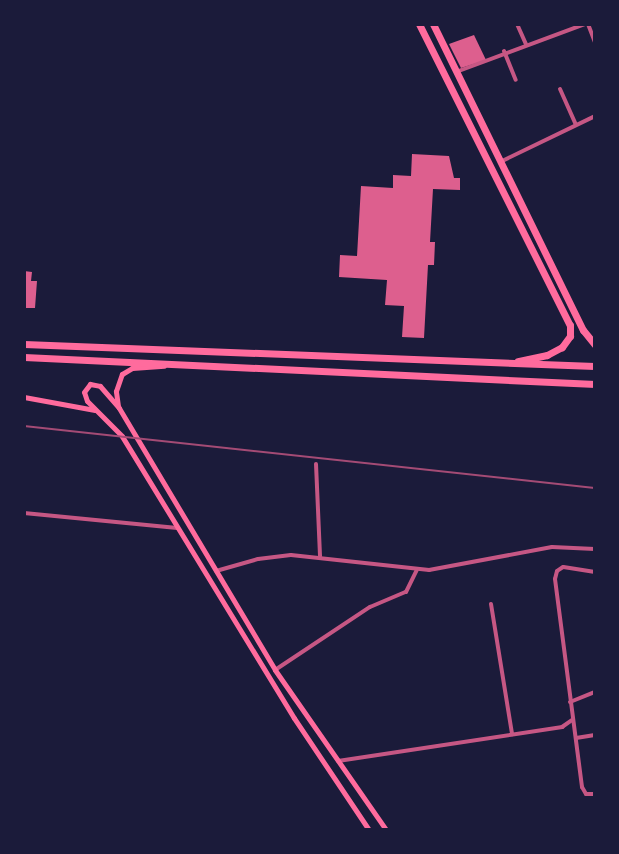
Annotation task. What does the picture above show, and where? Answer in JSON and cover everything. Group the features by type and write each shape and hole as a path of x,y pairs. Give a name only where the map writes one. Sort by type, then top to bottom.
{"highway":[{"path":"419,24 570,326 567,342 556,351 506,364"},
{"path":"433,24 583,330 595,345"},
{"path":"24,344 595,366"},
{"path":"24,357 595,384"}],"main road":[{"path":"119,408 116,385 124,372 188,365"},
{"path":"369,830 294,718 119,432 95,410 84,392 85,387 96,383 119,408 275,670 386,830"},
{"path":"24,397 95,410"}],"street":[{"path":"517,24 526,44"},
{"path":"456,72 504,51 586,24 595,42"},
{"path":"504,51 516,80"},
{"path":"560,89 576,125"},
{"path":"499,162 595,116"},
{"path":"316,464 320,556"},
{"path":"24,513 177,528"},
{"path":"215,572 273,556 320,556 440,569 552,547 595,549"},
{"path":"595,572 563,567 556,575 572,720 583,792 595,794"},
{"path":"275,670 370,607 406,592 417,568"},
{"path":"491,604 512,734"},
{"path":"570,702 595,692"},
{"path":"562,727 572,720"},
{"path":"338,761 562,727 574,731"},
{"path":"576,738 595,735"}],"building":[{"path":"474,35 486,60 461,68 449,44"},
{"path":"412,154 449,156 454,178 460,178 460,190 433,189 430,242 435,242 434,265 428,265 424,338 402,337 404,306 385,305 387,280 339,277 340,255 357,256 361,186 393,188 393,175 411,176"},
{"path":"24,271 32,272 31,281 37,281 35,308 24,308"}],"railway":[{"path":"24,426 595,488"}]}
